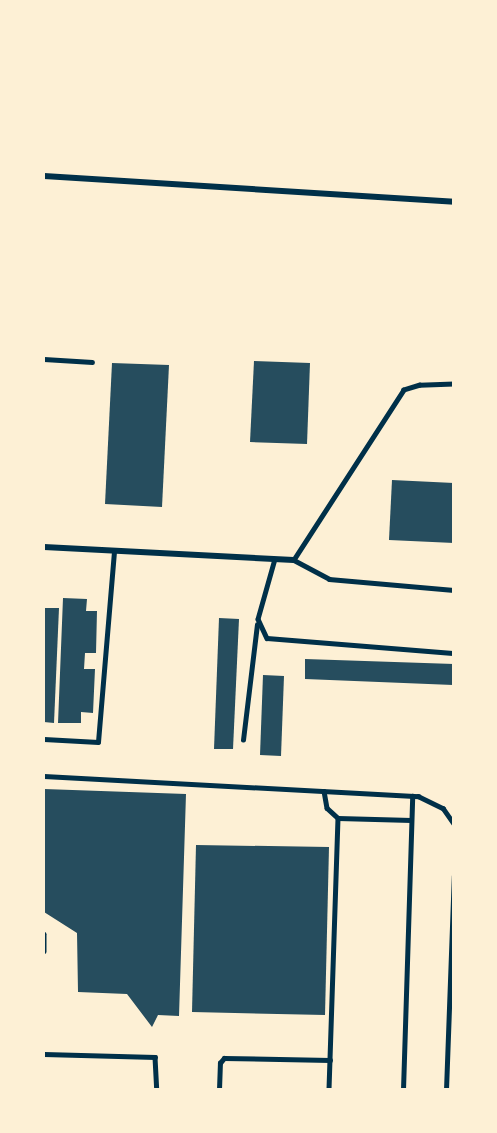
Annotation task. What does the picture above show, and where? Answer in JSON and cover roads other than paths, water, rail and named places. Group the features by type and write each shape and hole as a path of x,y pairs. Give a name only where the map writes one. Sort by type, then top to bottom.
{"street":[{"path":"44,176 453,202"},
{"path":"44,547 294,560"}],"lane":[{"path":"44,359 92,362"},
{"path":"453,384 420,385 404,390 294,560 329,579 453,590"},
{"path":"44,739 98,742 114,551"},
{"path":"243,740 258,619 275,559"},
{"path":"258,619 260,630 270,639 452,653"},
{"path":"44,776 412,796 433,801 452,817 453,824"},
{"path":"324,791 327,808 338,818 411,820"},
{"path":"403,1089 412,796"},
{"path":"329,1089 338,818"},
{"path":"446,1089 453,876"},
{"path":"44,934 44,951"},
{"path":"44,1054 155,1057 157,1089"},
{"path":"219,1089 219,1064 224,1058 330,1060"}]}
